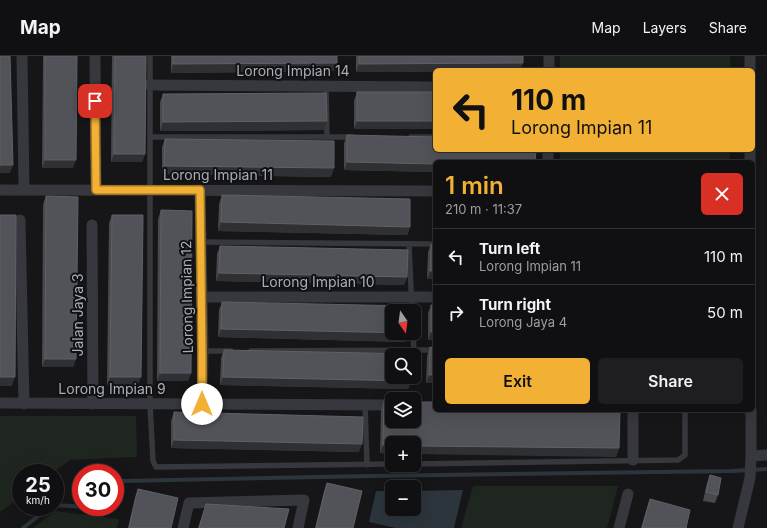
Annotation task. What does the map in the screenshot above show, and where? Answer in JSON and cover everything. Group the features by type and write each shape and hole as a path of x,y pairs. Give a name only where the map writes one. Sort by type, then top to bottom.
{"street":[{"path":"22,56 24,190"},
{"path":"95,56 96,190"},
{"path":"549,56 549,68"},
{"path":"750,56 750,68"},
{"name":"Lorong Impian 14","path":"150,85 433,86"},
{"name":"Lorong Impian 11","path":"0,190 433,191"},
{"name":"Lorong Impian 12","path":"200,190 202,404"},
{"path":"20,220 24,404"},
{"name":"Jalan Jaya 3","path":"92,225 93,404"},
{"name":"Lorong Impian 10","path":"202,297 433,297"},
{"name":"Lorong Impian 9","path":"0,403 385,405"},
{"path":"633,412 633,460"},
{"path":"738,528 750,478 751,412"},
{"path":"751,460 767,455"},
{"path":"619,528 628,494"},
{"path":"183,528 189,503 304,500 298,528"}],"lane":[{"path":"150,56 150,404 153,461 156,467 385,464"},
{"path":"326,86 327,137"},
{"path":"150,137 358,137"},
{"path":"404,137 433,137"},
{"path":"201,242 433,244"},
{"path":"409,244 412,304"},
{"path":"242,351 385,350"},
{"path":"421,350 433,350"},
{"path":"202,351 234,351"},
{"path":"365,405 367,465"},
{"path":"421,464 678,460 685,454 685,412"}],"shaded area":[{"path":"560,56 730,56 730,68 560,68"},
{"path":"560,152 730,152 730,160 560,160"},
{"path":"0,416 136,416 137,457 70,460 64,464 12,464 12,503 0,512"},
{"path":"473,486 618,486 607,528 461,528"},
{"path":"463,490 454,528 396,528 369,522 376,491 385,491 385,516 421,516 421,491"},
{"path":"64,512 72,513 72,516 95,516 119,519 117,528 33,528 49,516 64,516"}],"building":[{"path":"0,56 10,56 13,165 0,165"},
{"path":"45,56 77,56 76,160 45,160"},
{"path":"115,56 146,56 145,154 114,154"},
{"path":"173,56 337,56 337,63 173,64"},
{"path":"359,56 523,56 523,63 359,64"},
{"path":"357,92 433,92 433,121 357,121"},
{"path":"326,93 327,121 163,122 163,94"},
{"path":"347,135 433,137 433,152 536,152 535,160 433,160 433,164 347,162"},
{"path":"165,139 334,141 334,168 164,166"},
{"path":"222,195 410,199 410,227 221,222"},
{"path":"46,196 78,197 76,359 45,359"},
{"path":"161,210 192,211 191,373 160,373"},
{"path":"0,215 16,215 15,377 0,377"},
{"path":"112,215 143,215 141,377 110,377"},
{"path":"431,244 433,244 433,271 430,271"},
{"path":"220,246 408,250 407,277 219,273"},
{"path":"222,302 385,305 385,333 221,329"},
{"path":"431,305 433,305 433,332 431,332"},
{"path":"430,347 433,348 433,375 429,375"},
{"path":"224,350 385,353 385,380 223,377"},
{"path":"384,401 385,428 421,428 421,402 433,402 433,412 620,412 619,448 421,446 421,436 385,436 385,445 383,445"},
{"path":"174,412 363,417 362,444 174,440"},
{"path":"710,475 721,478 718,495 706,492"},
{"path":"327,483 362,491 353,528 316,528"},
{"path":"138,489 178,498 171,528 129,528"},
{"path":"650,499 690,510 686,528 642,528"},
{"path":"206,504 289,509 284,528 199,528"}],"waterway":[{"path":"124,481 732,471 767,469"},
{"path":"64,506 72,506"},
{"path":"23,528 38,516"}],"route":[{"path":"95,101 96,190 200,190 202,404"}]}
